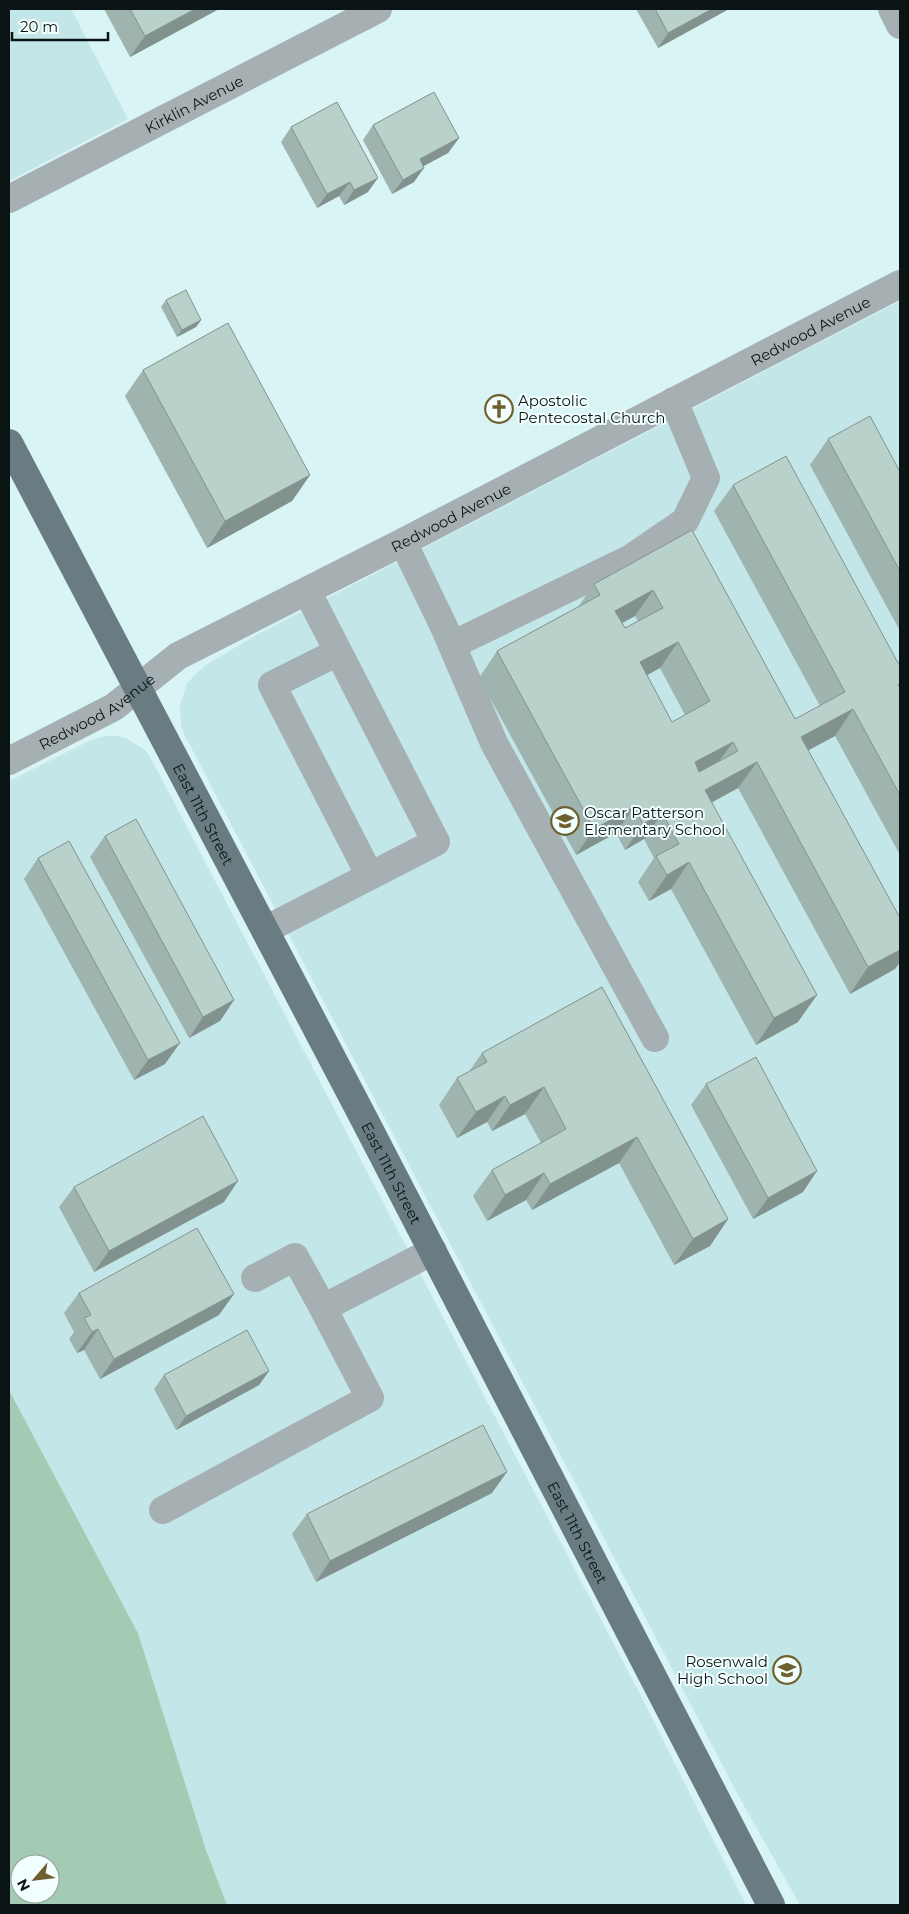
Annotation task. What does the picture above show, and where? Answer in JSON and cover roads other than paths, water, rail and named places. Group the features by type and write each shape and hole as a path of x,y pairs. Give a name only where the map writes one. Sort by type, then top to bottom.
{"main road":[{"name":"East 11th Street","path":"9,443 265,930 771,1905"}],"street":[{"name":"Kirklin Avenue","path":"9,199 378,9"},
{"path":"892,9 900,25"},
{"name":"Redwood Avenue","path":"9,761 114,707 178,656 403,542 900,284"},
{"path":"452,646 631,558 685,521 706,478 674,401"},
{"path":"403,542 452,646 494,744 655,1038"},
{"path":"265,930 436,842 307,591"},
{"path":"338,652 272,685 370,876"},
{"path":"323,1308 432,1251"},
{"path":"163,1510 370,1398 295,1257 255,1278"}],"place":[{"name":"Apostolic Pentecostal Church","path":"499,409"},
{"name":"Oscar Patterson Elementary School","path":"565,821"},
{"name":"Rosenwald High School","path":"787,1670"}]}
